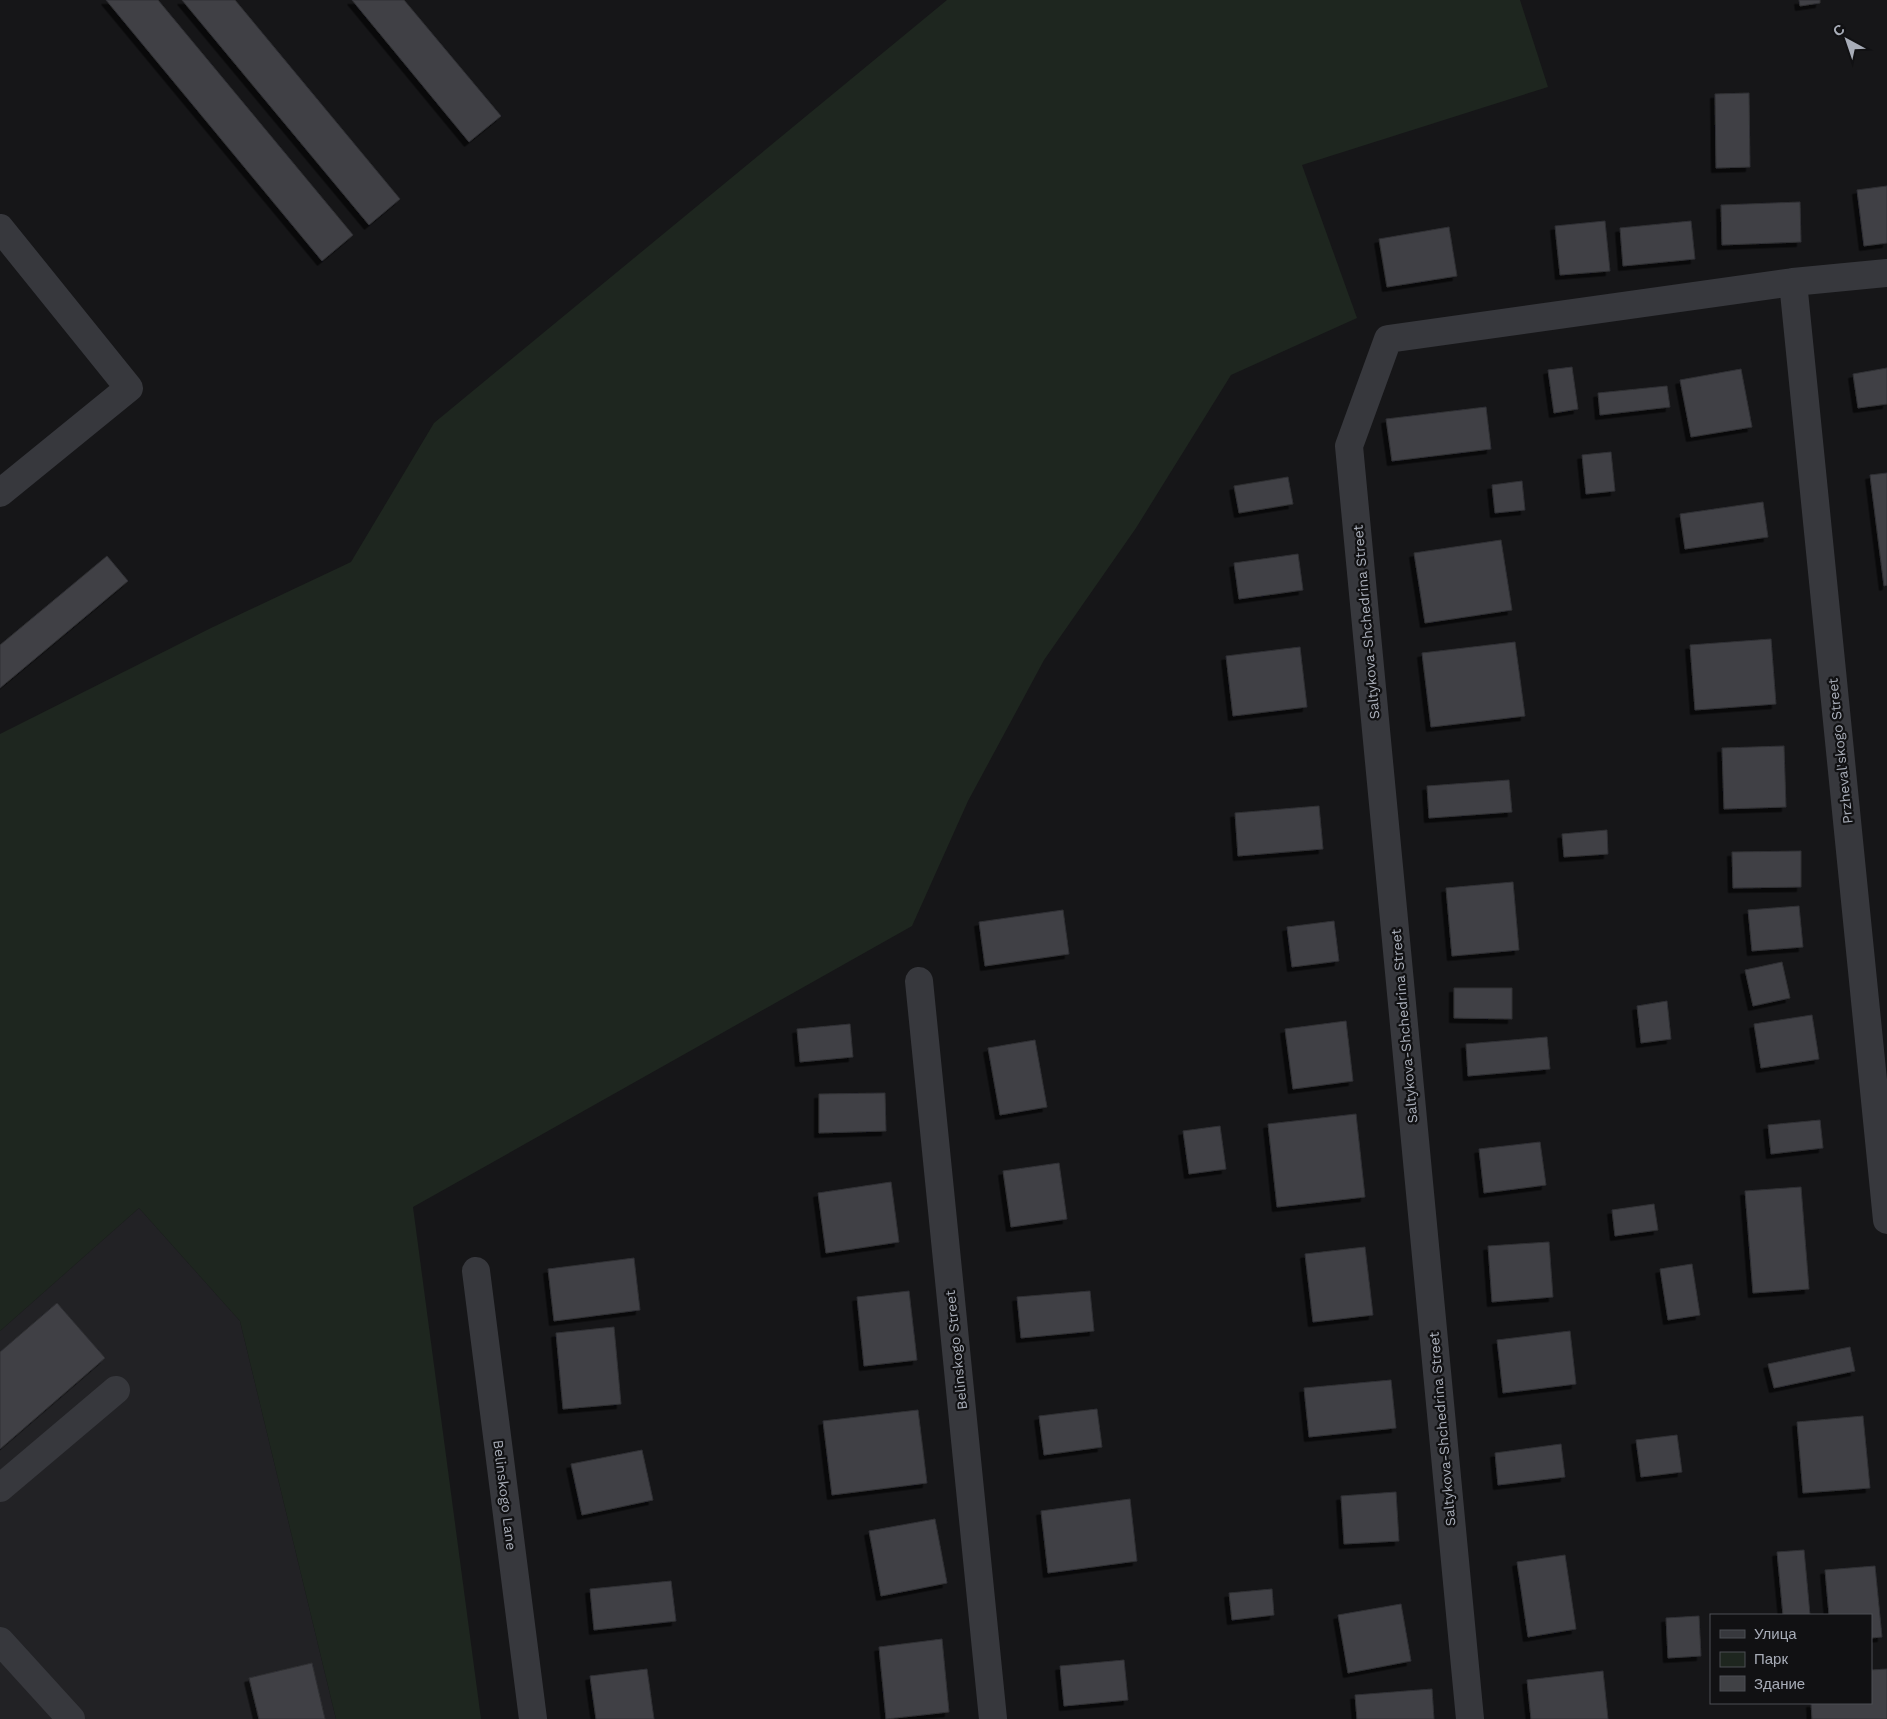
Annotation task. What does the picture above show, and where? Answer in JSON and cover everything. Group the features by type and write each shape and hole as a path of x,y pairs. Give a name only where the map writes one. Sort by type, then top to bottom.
{"street":[{"path":"0,228 129,388 0,493"},
{"path":"1793,282 1887,273"},
{"name":"Saltykova-Shchedrina Street","path":"1470,1719 1349,446 1388,339 1793,282"},
{"name":"Przheval'skogo Street","path":"1793,282 1887,1220"},
{"name":"Belinskogo Street","path":"919,981 993,1719"},
{"name":"Belinskogo Lane","path":"476,1271 533,1719"},
{"path":"0,1488 116,1390"},
{"path":"0,1641 71,1719"}],"shaded area":[{"path":"139,1208 240,1321 336,1719 0,1719 0,1331"}],"green space":[{"path":"947,0 1520,0 1548,87 1302,165 1357,318 1231,375 1136,528 1044,660 968,801 912,926 413,1207 481,1719 336,1719 240,1321 139,1208 0,1331 0,734 211,628 351,562 434,423"}],"building":[{"path":"106,0 158,0 353,235 322,261"},
{"path":"182,0 235,0 400,199 369,225"},
{"path":"352,0 404,0 501,116 469,142"},
{"path":"1799,0 1820,0 1820,3 1800,6"},
{"path":"1749,93 1750,167 1716,168 1715,94"},
{"path":"1887,186 1887,243 1864,246 1857,190"},
{"path":"1800,202 1801,242 1722,245 1721,205"},
{"path":"1605,221 1610,271 1560,275 1555,226"},
{"path":"1691,221 1695,259 1623,266 1620,228"},
{"path":"1449,227 1457,276 1387,287 1379,239"},
{"path":"1572,367 1578,409 1554,413 1548,370"},
{"path":"1887,368 1887,404 1858,408 1853,374"},
{"path":"1741,369 1752,427 1691,437 1680,380"},
{"path":"1667,386 1670,407 1600,415 1598,393"},
{"path":"1486,407 1491,449 1392,461 1386,419"},
{"path":"1611,452 1615,491 1586,494 1582,455"},
{"path":"1887,473 1887,585 1884,586 1870,475"},
{"path":"1288,477 1293,504 1239,513 1234,486"},
{"path":"1522,481 1525,510 1495,513 1492,485"},
{"path":"1763,502 1768,537 1685,549 1680,514"},
{"path":"1501,540 1512,610 1425,623 1414,553"},
{"path":"1298,554 1303,590 1239,599 1234,563"},
{"path":"107,556 128,581 0,688 0,645"},
{"path":"1771,639 1776,704 1695,710 1690,645"},
{"path":"1515,642 1525,716 1431,727 1422,653"},
{"path":"1300,647 1307,707 1233,716 1226,656"},
{"path":"1784,746 1786,807 1724,809 1722,748"},
{"path":"1509,780 1512,812 1429,818 1427,786"},
{"path":"1319,806 1323,849 1238,856 1235,813"},
{"path":"1607,830 1608,854 1564,857 1562,834"},
{"path":"1801,851 1801,887 1733,888 1732,852"},
{"path":"1513,882 1519,950 1452,956 1446,888"},
{"path":"1799,906 1803,947 1752,951 1748,910"},
{"path":"1063,910 1069,954 985,966 979,922"},
{"path":"1334,921 1339,961 1292,967 1287,927"},
{"path":"1782,962 1790,998 1753,1006 1745,970"},
{"path":"1454,988 1512,988 1512,1019 1454,1018"},
{"path":"1667,1001 1671,1039 1641,1043 1637,1006"},
{"path":"1812,1015 1819,1059 1761,1068 1754,1024"},
{"path":"1346,1021 1353,1081 1293,1089 1285,1029"},
{"path":"850,1024 853,1057 800,1062 797,1029"},
{"path":"1547,1037 1550,1069 1468,1076 1466,1044"},
{"path":"1035,1040 1047,1107 1000,1115 988,1048"},
{"path":"885,1093 886,1131 819,1133 819,1094"},
{"path":"1356,1114 1365,1197 1277,1207 1268,1124"},
{"path":"1820,1120 1823,1148 1771,1154 1768,1125"},
{"path":"1220,1126 1226,1169 1189,1174 1183,1131"},
{"path":"1540,1142 1546,1185 1484,1193 1479,1149"},
{"path":"1059,1163 1067,1219 1011,1227 1003,1171"},
{"path":"891,1182 899,1242 826,1253 818,1193"},
{"path":"1801,1187 1809,1289 1753,1293 1745,1191"},
{"path":"1654,1204 1658,1230 1615,1236 1612,1210"},
{"path":"1549,1242 1553,1297 1492,1302 1488,1246"},
{"path":"1365,1247 1373,1315 1313,1322 1305,1254"},
{"path":"634,1258 640,1310 554,1321 548,1269"},
{"path":"1692,1264 1700,1315 1668,1320 1660,1269"},
{"path":"909,1291 917,1360 864,1366 857,1297"},
{"path":"1090,1291 1094,1331 1021,1338 1017,1297"},
{"path":"57,1303 105,1358 0,1449 0,1352"},
{"path":"614,1327 621,1404 563,1409 556,1333"},
{"path":"1570,1331 1576,1384 1503,1393 1497,1340"},
{"path":"1850,1347 1855,1371 1774,1388 1768,1364"},
{"path":"1391,1380 1396,1428 1309,1437 1304,1388"},
{"path":"1097,1409 1102,1447 1044,1455 1039,1416"},
{"path":"918,1410 927,1483 832,1495 823,1421"},
{"path":"1863,1416 1870,1488 1803,1493 1797,1422"},
{"path":"1677,1435 1682,1472 1641,1477 1636,1440"},
{"path":"1561,1444 1565,1477 1498,1485 1495,1453"},
{"path":"642,1450 653,1500 582,1515 571,1464"},
{"path":"1396,1492 1399,1541 1344,1544 1341,1496"},
{"path":"1130,1499 1137,1561 1048,1573 1041,1511"},
{"path":"935,1519 947,1583 881,1596 869,1531"},
{"path":"1804,1550 1810,1614 1783,1614 1777,1552"},
{"path":"1565,1555 1576,1629 1528,1637 1517,1562"},
{"path":"1875,1566 1882,1637 1872,1638 1872,1614 1829,1614 1825,1570"},
{"path":"671,1581 676,1621 594,1630 590,1589"},
{"path":"1272,1589 1274,1615 1232,1620 1229,1593"},
{"path":"1401,1604 1411,1661 1348,1673 1338,1615"},
{"path":"1699,1616 1701,1656 1668,1658 1666,1618"},
{"path":"942,1639 949,1712 886,1719 879,1647"},
{"path":"1124,1660 1128,1700 1064,1706 1060,1666"},
{"path":"312,1663 325,1719 259,1719 249,1678"},
{"path":"647,1669 654,1719 596,1719 590,1676"},
{"path":"1887,1669 1887,1719 1812,1719 1811,1704 1872,1704 1872,1670"},
{"path":"1603,1671 1608,1719 1531,1719 1527,1680"},
{"path":"1432,1689 1434,1719 1357,1719 1355,1695"}]}
